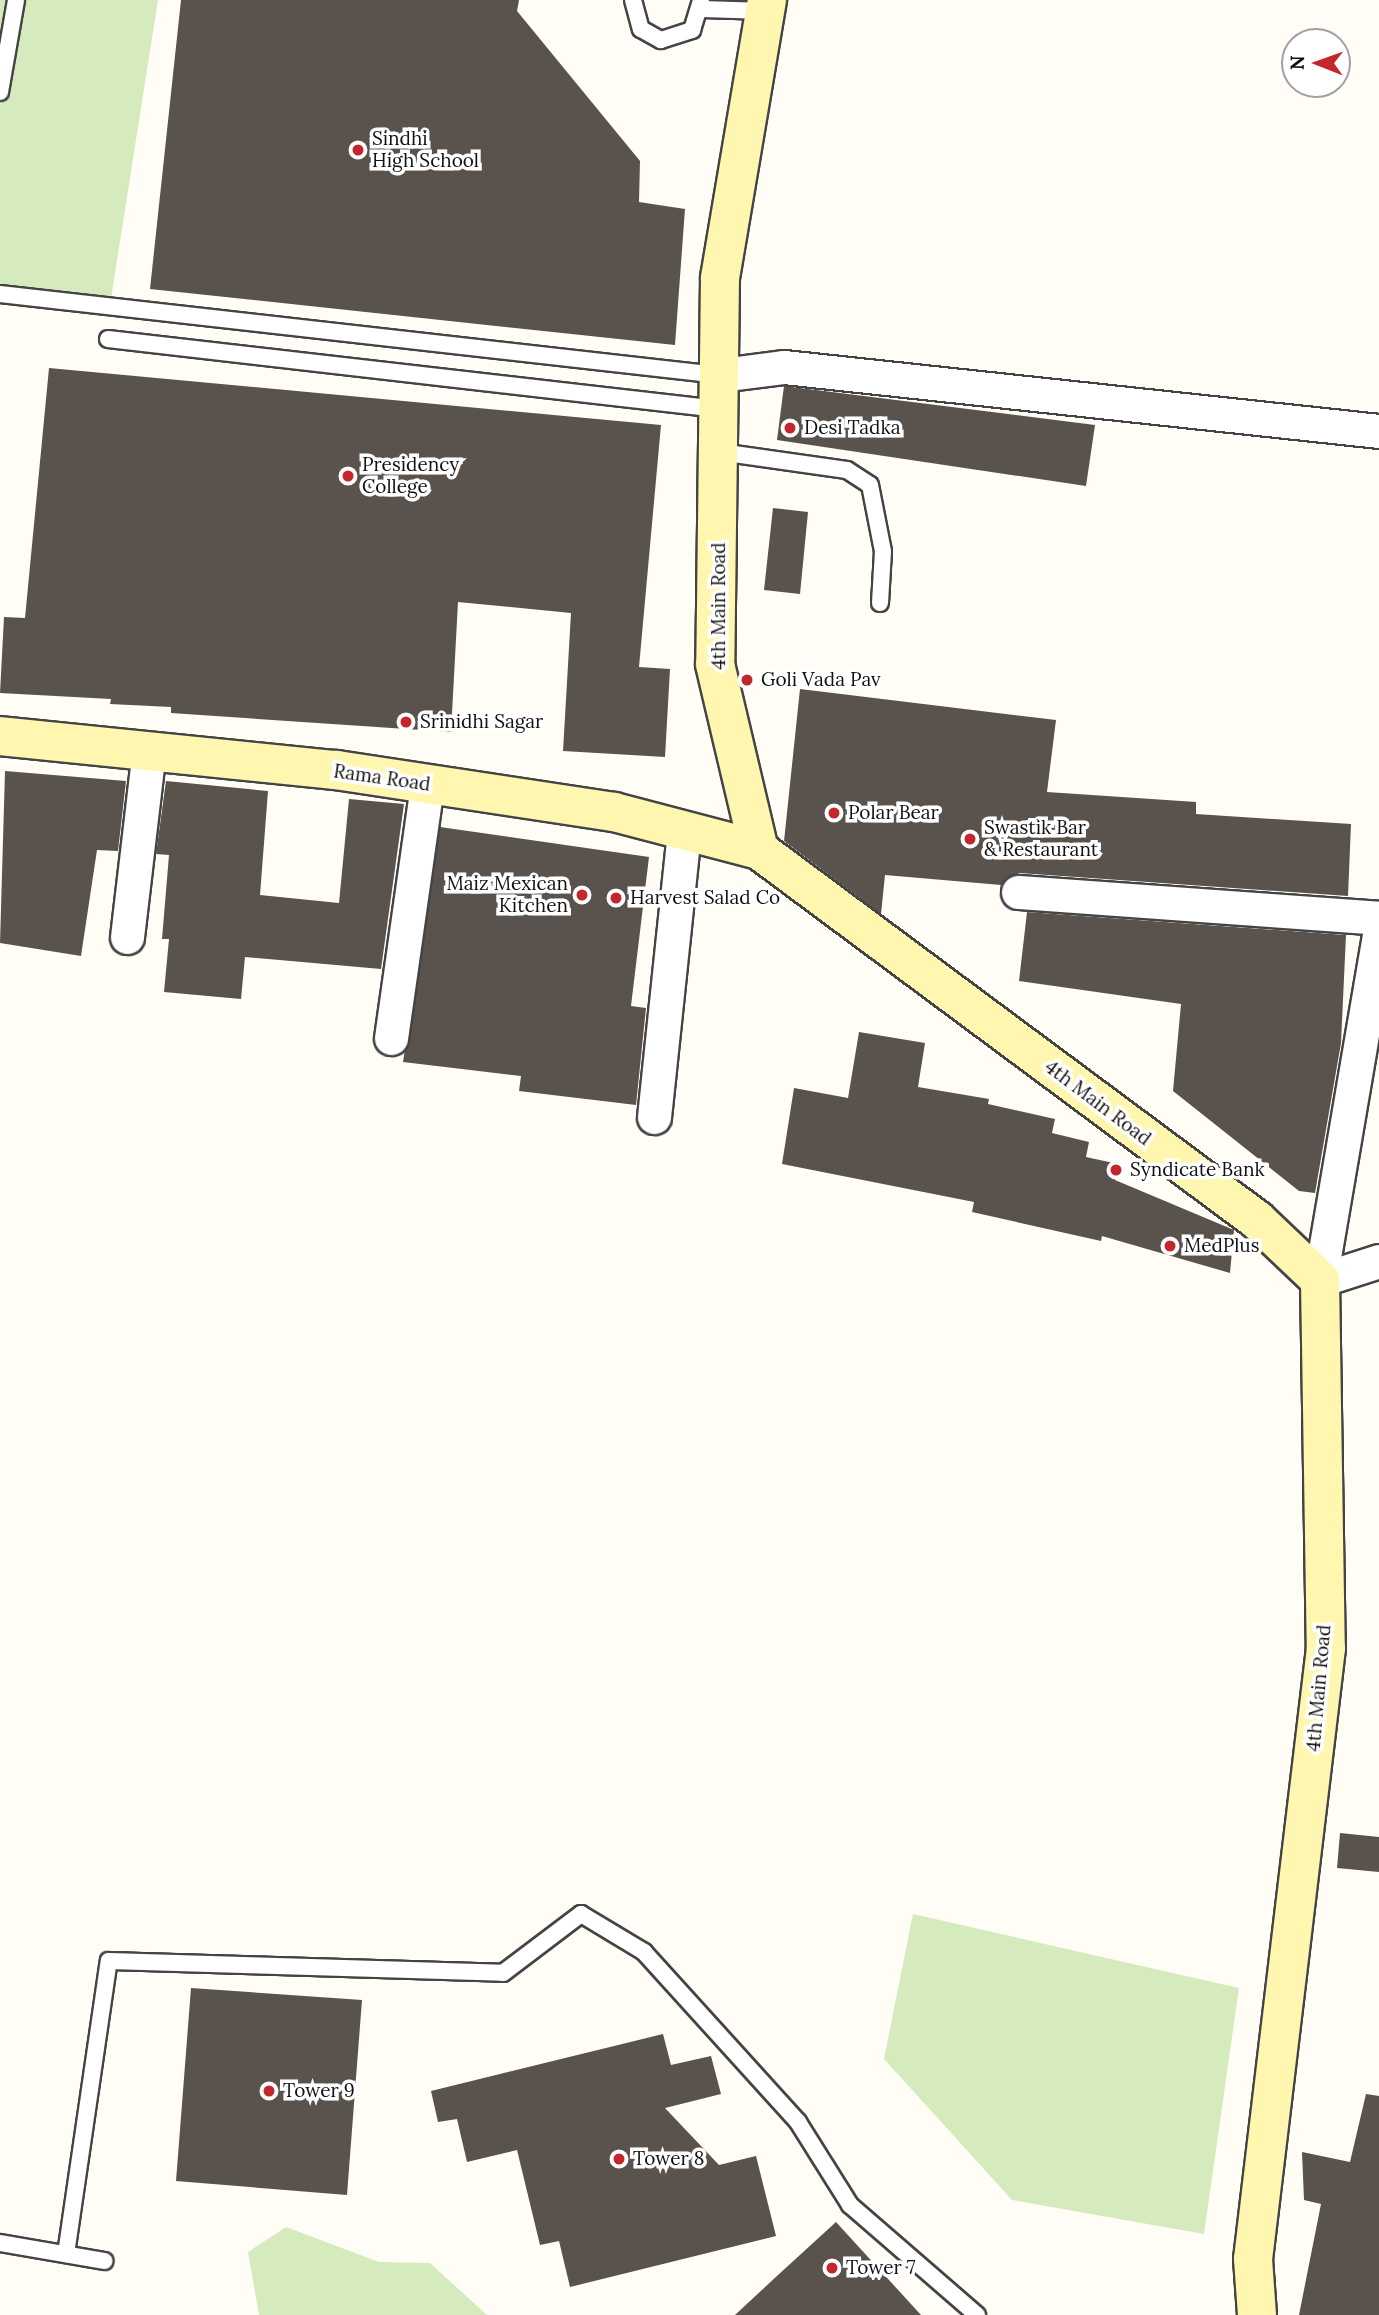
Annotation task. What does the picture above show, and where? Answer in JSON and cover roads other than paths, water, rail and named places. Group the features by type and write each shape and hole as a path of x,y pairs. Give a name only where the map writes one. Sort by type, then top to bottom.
{"street":[{"name":"4th Main Road","path":"766,5 720,278 721,392 715,664 759,850 1257,1220 1320,1280 1326,1648 1253,2259 1257,2315"},
{"path":"721,392 784,367 1379,430"},
{"name":"Rama Road","path":"0,736 149,750 427,784 614,812 759,850"},
{"path":"127,937 149,750"},
{"path":"391,1038 427,784"},
{"path":"654,1117 684,831"},
{"path":"1018,892 1379,919"},
{"path":"1379,935 1375,983 1320,1280 1379,1261"}],"lane":[{"path":"0,92 16,0"},
{"path":"633,0 641,29 661,40 692,30 701,5 766,5"},
{"path":"0,294 721,392"},
{"path":"108,339 721,392"},
{"path":"720,452 847,470 870,485 883,551 880,603"},
{"path":"66,2254 109,1961 503,1973 581,1914 644,1952 798,2122 850,2205 977,2315"},
{"path":"0,2243 104,2261"}],"place":[{"name":"Sindhi High School","path":"358,150"},
{"name":"Desi Tadka","path":"790,428"},
{"name":"Presidency College","path":"348,476"},
{"name":"Goli Vada Pav","path":"747,680"},
{"name":"Srinidhi Sagar","path":"406,722"},
{"name":"Polar Bear","path":"834,813"},
{"name":"Swastik Bar & Restaurant","path":"970,839"},
{"name":"Maiz Mexican Kitchen","path":"582,895"},
{"name":"Harvest Salad Co","path":"616,898"},
{"name":"Syndicate Bank","path":"1116,1170"},
{"name":"MedPlus","path":"1170,1246"},
{"name":"Tower 9","path":"269,2091"},
{"name":"Tower 8","path":"619,2159"},
{"name":"Tower 7","path":"832,2268"}]}
